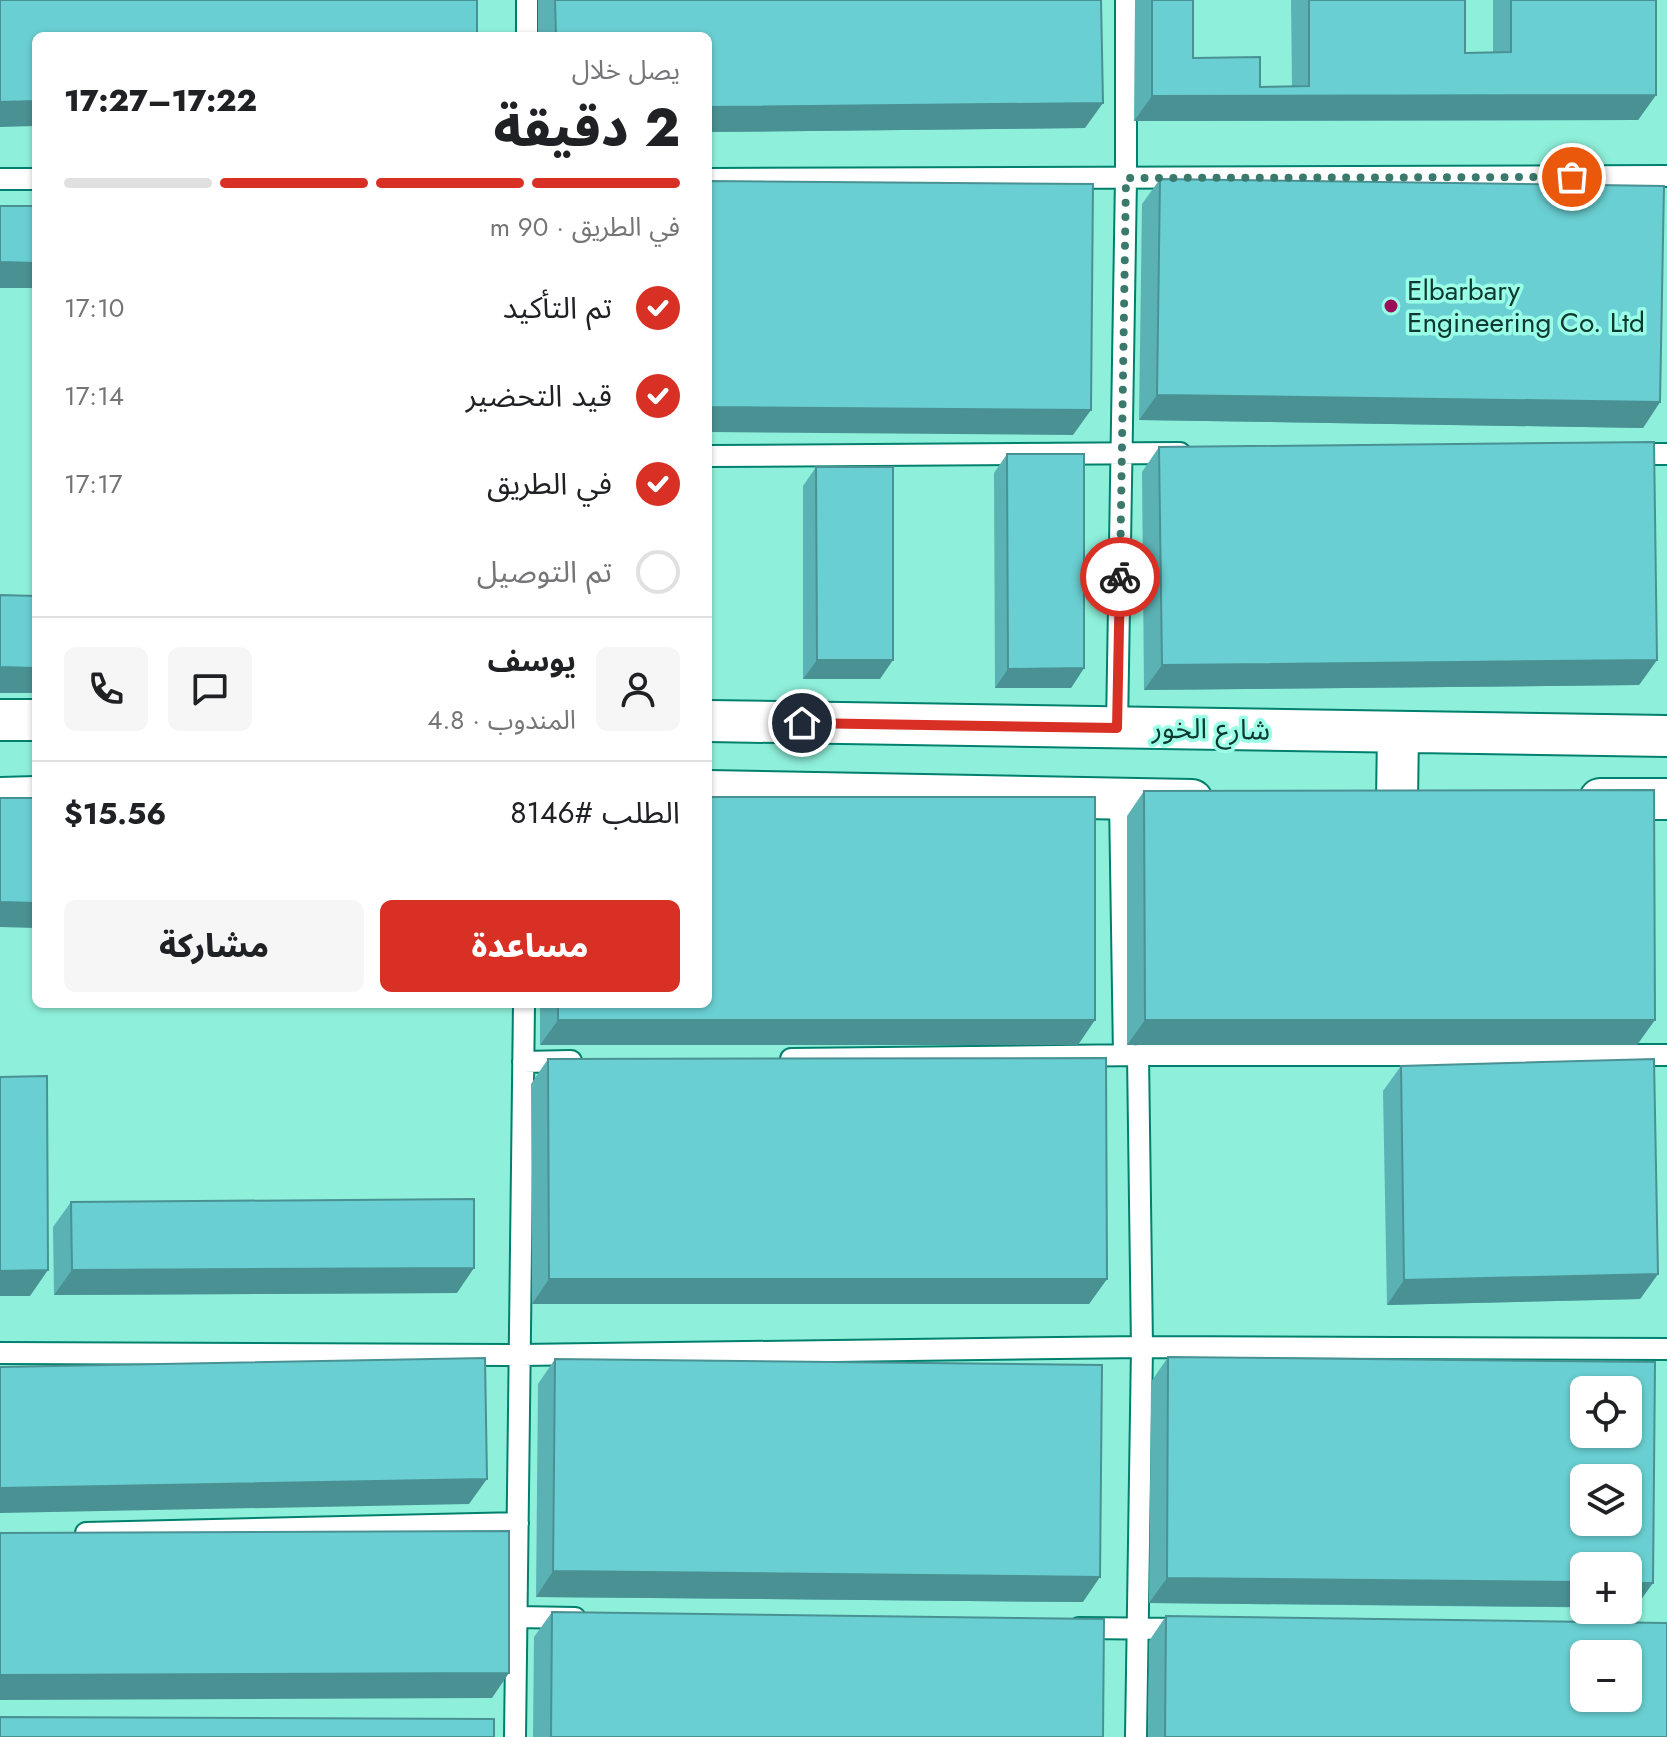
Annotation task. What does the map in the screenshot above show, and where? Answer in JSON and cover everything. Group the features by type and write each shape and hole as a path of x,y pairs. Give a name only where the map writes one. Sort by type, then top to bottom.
{"street":[{"path":"0,720 32,720"},
{"name":"شارع الخور","path":"712,721 1667,736"},
{"path":"1397,801 1398,732"},
{"path":"712,791 1228,800"},
{"path":"0,798 32,797"},
{"path":"1572,800 1667,799"}],"lane":[{"path":"527,0 527,32"},
{"path":"1117,728 1123,453 1126,0"},
{"path":"712,179 1667,176"},
{"path":"0,179 32,179"},
{"path":"712,456 1201,453"},
{"path":"1605,454 1667,454"},
{"path":"1120,800 1142,1347 1136,1737"},
{"path":"510,1728 517,1617 524,1008"},
{"path":"776,1059 1131,1055 1667,1055"},
{"path":"523,1062 586,1061"},
{"path":"0,1353 520,1355 1142,1347 1667,1349"},
{"path":"63,1534 518,1523"},
{"path":"517,1617 596,1618"},
{"path":"1057,1627 1198,1629"}],"building":[{"path":"0,0 477,0 477,32 32,32 32,101 0,102"},
{"path":"555,0 1101,0 1103,103 712,107 712,32 556,32"},
{"path":"1152,0 1193,0 1193,58 1260,57 1260,87 1309,86 1309,0 1465,0 1465,53 1511,52 1511,0 1656,0 1656,95 1152,96"},
{"path":"1160,179 1664,186 1660,402 1157,395"},
{"path":"712,181 1093,184 1091,410 712,407"},
{"path":"0,206 32,206 32,263 0,262"},
{"path":"1654,442 1657,660 1162,665 1159,447"},
{"path":"1007,454 1084,454 1084,668 1008,669"},
{"path":"816,467 893,467 893,660 817,660"},
{"path":"0,595 32,596 32,668 0,667"},
{"path":"1654,790 1655,1020 1145,1020 1144,791"},
{"path":"712,797 1095,797 1095,1020 558,1020 558,1008 712,1008"},
{"path":"0,798 32,798 32,903 0,902"},
{"path":"1106,1058 1107,1279 549,1279 548,1059"},
{"path":"1654,1059 1658,1274 1404,1280 1401,1066"},
{"path":"47,1076 48,1270 0,1271 0,1077"},
{"path":"474,1199 474,1268 72,1270 71,1202"},
{"path":"1168,1357 1655,1362 1653,1583 1642,1583 1642,1552 1570,1552 1570,1582 1167,1578"},
{"path":"485,1358 487,1479 0,1488 0,1367"},
{"path":"555,1359 1102,1365 1100,1577 553,1571"},
{"path":"509,1531 509,1673 0,1675 0,1533"},
{"path":"552,1612 1104,1619 1103,1737 551,1737"},
{"path":"1166,1616 1667,1623 1667,1737 1165,1737"},
{"path":"0,1717 494,1719 494,1737 0,1737"}],"way so far":[{"path":"1120,577 1126,178 1572,177"}],"place":[{"name":"Elbarbary Engineering Co. Ltd","path":"1391,306"}],"route":[{"path":"802,723 1117,728 1120,577"}]}
